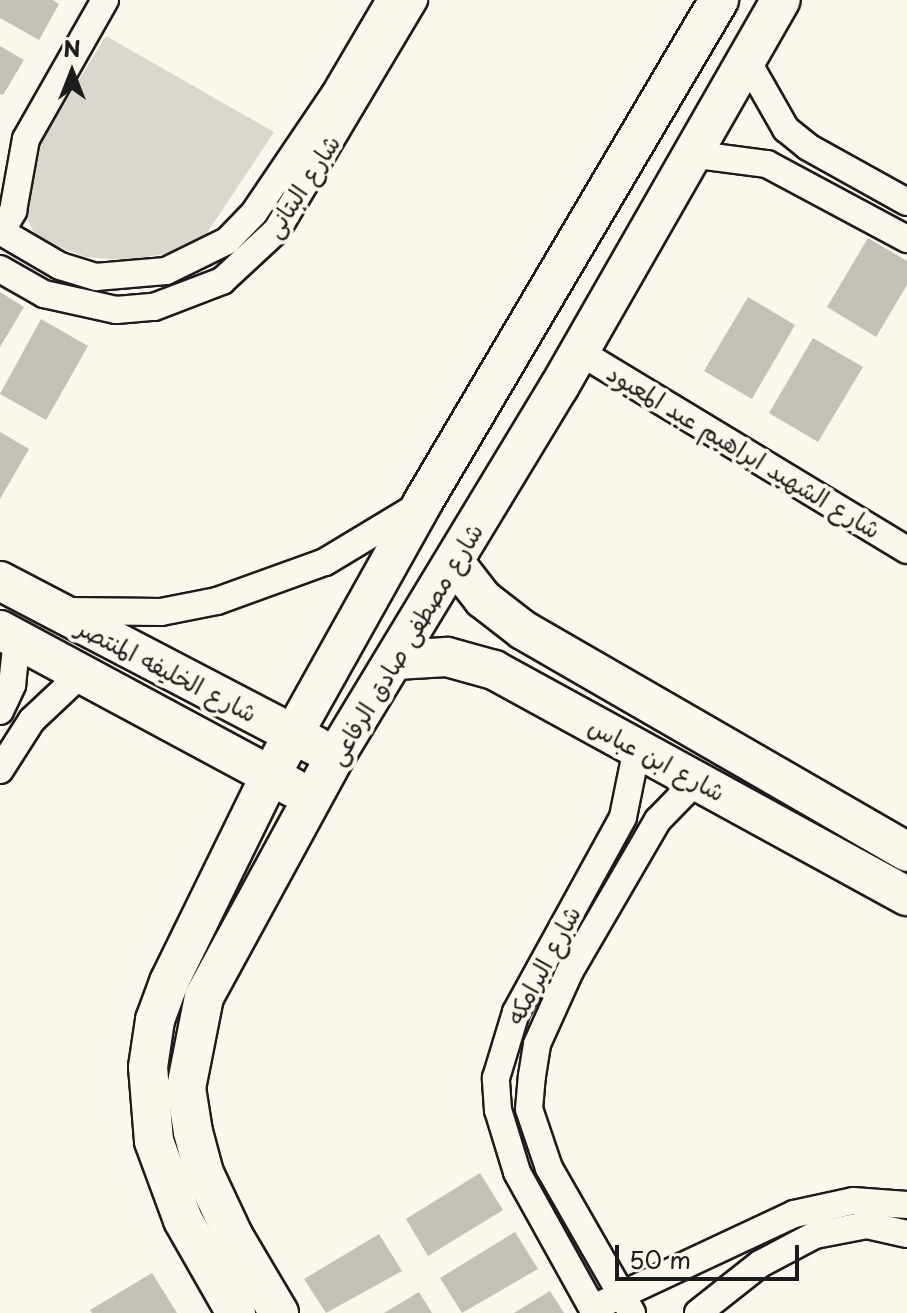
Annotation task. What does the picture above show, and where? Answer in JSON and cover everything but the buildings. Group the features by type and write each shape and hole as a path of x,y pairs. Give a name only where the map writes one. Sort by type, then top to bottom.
{"street":[{"path":"0,232 13,211 26,139 105,0"},
{"name":"شارع البتانى","path":"0,269 44,294 80,306 154,307 189,297 222,281 277,230 343,103 390,0"},
{"name":"شارع البتانى","path":"0,232 60,266 96,277 166,271 200,257 227,241 254,213 343,103 414,0"},
{"name":"شارع مصطفى صادق الرفاعى","path":"236,1313 166,1181 148,1107 148,1067 155,1020 169,982 270,776 423,502 719,0"},
{"name":"شارع مصطفى صادق الرفاعى","path":"279,1313 204,1173 186,1088 204,997 336,755 580,352 690,154 781,0"},
{"path":"746,59 786,129 808,147 907,202"},
{"path":"0,158 26,139"},
{"path":"690,154 767,164 907,239"},
{"name":"شارع الشهيد ابراهيم عبد المعبود","path":"580,352 907,550"},
{"path":"48,609 161,612 217,601 325,562 423,502"},
{"name":"شارع ابن عباس","path":"455,563 483,599 523,630 907,852"},
{"name":"شارع الخليفه المنتصر","path":"0,581 48,609 336,755"},
{"path":"0,711 12,685 8,634"},
{"name":"شارع الخليفه المنتصر","path":"8,634 312,799"},
{"name":"شارع ابن عباس","path":"396,660 471,660 907,896"},
{"path":"0,770 32,720 81,674"},
{"name":"شارع البرامكه","path":"594,1311 517,1172 501,1125 496,1078 516,1012 623,817 637,748"},
{"name":"شارع البرامكه","path":"626,1304 549,1168 529,1109 532,1076 541,1033 570,971 658,820 697,780"},
{"path":"594,1311 626,1304 794,1214 853,1201 907,1205"},
{"path":"698,1313 760,1264 815,1235 867,1225 907,1234"}],"shaded area":[{"path":"106,36 274,132 203,239 165,254 125,260 85,257 37,238 23,212 33,154"}]}
